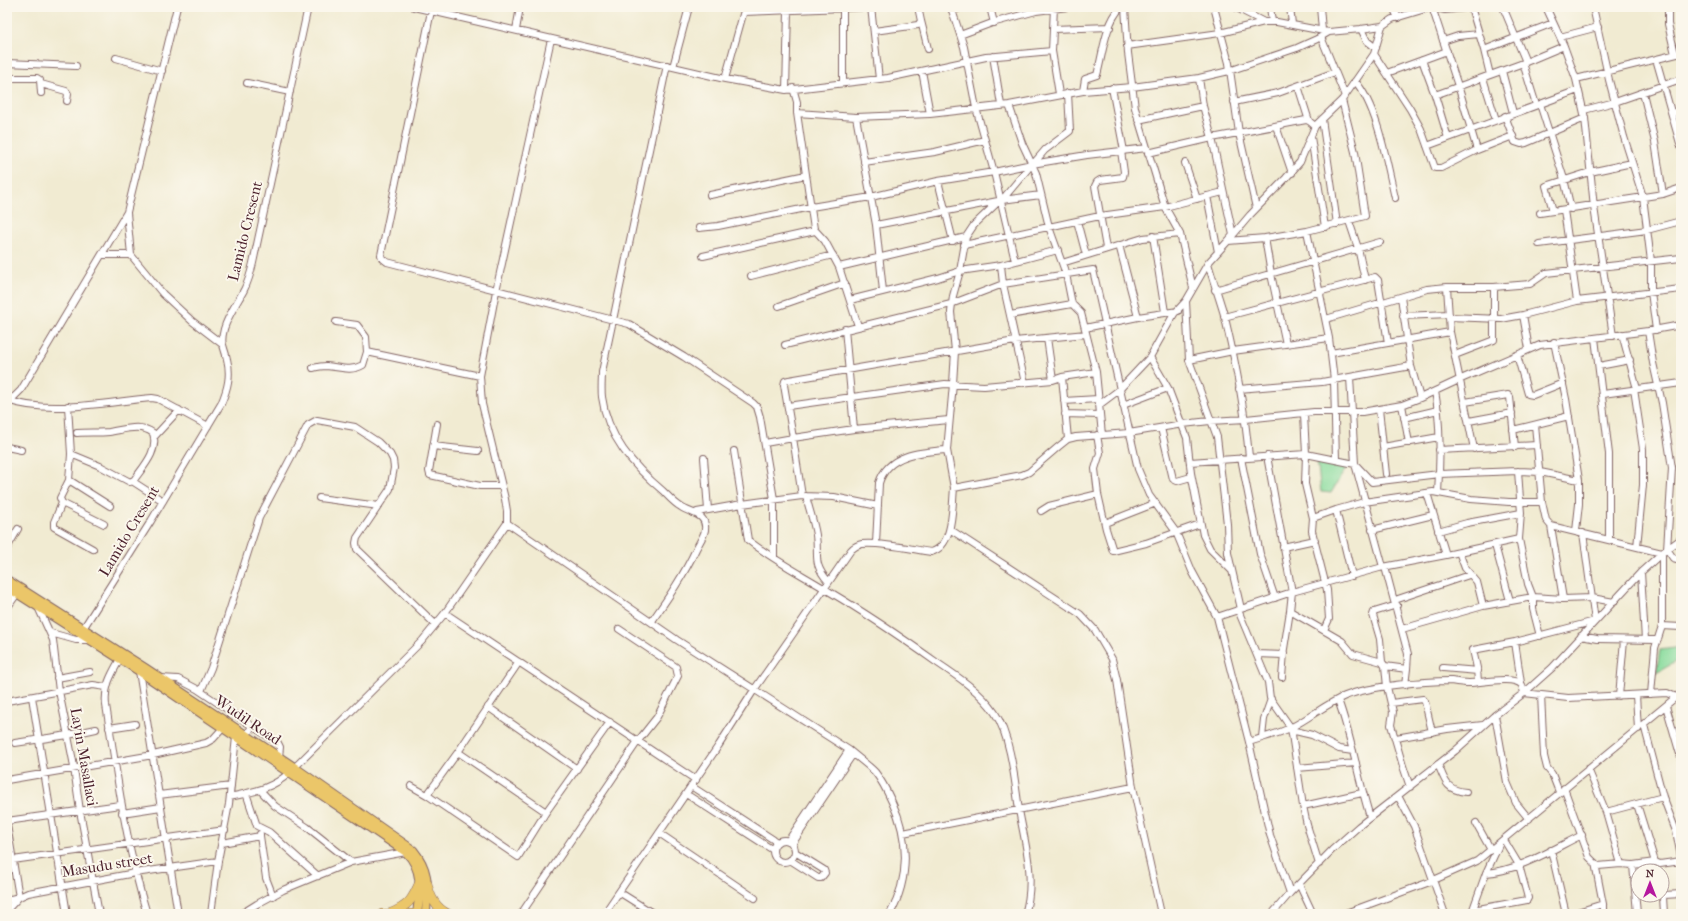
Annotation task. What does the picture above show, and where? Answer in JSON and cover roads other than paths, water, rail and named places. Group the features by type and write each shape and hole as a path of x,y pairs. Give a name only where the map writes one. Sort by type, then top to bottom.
{"highway":[{"path":"390,914 409,904 423,883 432,900 440,909 448,914"},
{"path":"382,914 417,914"}],"main road":[{"name":"Wudil Road","path":"7,580 38,607 83,631 92,640 223,728 292,770 393,839 413,850 424,867 423,883 417,914"},
{"name":"Wudil Road","path":"7,587 19,592 160,678 279,757 292,770"},
{"name":"Wudil Road","path":"393,839 406,852 418,870 423,883 426,914"}],"street":[{"path":"7,400 14,397 21,390 127,212 177,7"},
{"name":"Lamido Cresent","path":"83,631 163,502 221,404 228,388 230,373 227,357 222,344 224,329 245,288 254,264 308,7"},
{"path":"414,7 725,79 786,90 879,79 922,71 967,60 993,56 1052,51"},
{"path":"516,30 520,7"},
{"path":"689,7 670,66 602,372 602,396 608,421 616,440 632,462 652,483 679,506 697,512 774,499 804,496 834,498 878,506"},
{"path":"725,79 745,10 788,11 870,7 879,79"},
{"path":"918,7 928,49"},
{"path":"962,7 952,9 967,60 976,108 994,172 1015,261"},
{"path":"990,7 994,23"},
{"path":"960,34 1036,11 1068,7"},
{"path":"1083,91 1085,79 1097,75 1110,27 1121,7"},
{"path":"1125,7 1127,46 1138,120 1165,207 1180,234 1193,288"},
{"path":"1214,7 1220,34 1228,58 1239,133 1256,208"},
{"path":"1235,7 1264,22"},
{"path":"1270,7 1272,22"},
{"path":"1290,7 1292,24"},
{"path":"1228,241 1265,238 1307,231 1364,218 1365,214 1355,152 1343,98 1322,34 1320,7"},
{"path":"1393,7 1398,18"},
{"path":"1432,7 1447,50 1477,150"},
{"path":"797,113 856,117 930,114 1009,105 1059,94 1132,87 1199,78 1229,71 1297,48 1322,34 1329,32 1382,26 1398,18 1432,7 1445,10 1475,7"},
{"path":"1471,7 1484,50 1487,76 1496,120"},
{"path":"1503,7 1516,37 1538,104 1550,133 1564,180 1568,209 1568,241 1577,301"},
{"path":"1546,7 1564,46 1576,79 1584,110 1594,205 1613,336"},
{"path":"1593,7 1615,102 1643,197 1651,262 1651,292 1656,330"},
{"path":"1576,79 1678,53 1668,24 1668,7"},
{"path":"1054,8 1052,51 1059,94"},
{"path":"843,9 844,83"},
{"path":"431,11 381,255 383,260 496,291 613,318 634,326 753,403 757,407 760,417 774,499 774,558"},
{"path":"786,90 788,11"},
{"path":"874,31 918,25 921,21"},
{"path":"1127,46 1220,34 1264,22 1292,24 1322,34"},
{"path":"1484,50 1553,23"},
{"path":"1064,401 1098,402 1119,390 1150,357 1178,311 1186,301 1208,263 1256,208 1292,173 1300,162 1314,126 1343,98 1375,51 1382,26"},
{"path":"1053,29 1110,27"},
{"path":"1560,37 1598,27"},
{"path":"1361,29 1421,129 1433,166 1437,169 1451,164 1477,150 1513,136"},
{"path":"1443,41 1458,36 1479,34"},
{"path":"230,797 260,790 277,783 292,770 422,641 445,613 507,523 507,512 482,404 480,376 496,291 551,39"},
{"path":"1435,95 1524,63 1564,46"},
{"path":"1387,73 1447,50"},
{"path":"993,56 1001,105"},
{"path":"116,58 162,71"},
{"path":"1656,59 1681,147"},
{"path":"1422,60 1435,95 1448,138"},
{"path":"7,63 76,66"},
{"path":"922,71 930,114"},
{"path":"1502,71 1513,113"},
{"path":"1234,102 1278,93 1335,72"},
{"path":"7,78 37,78 40,80 41,94"},
{"path":"1199,78 1203,106 1212,138 1233,235"},
{"path":"1584,110 1615,102 1681,79"},
{"path":"1356,81 1366,96 1375,122 1394,198"},
{"path":"246,83 290,92"},
{"path":"41,84 57,87 66,91 68,94 67,101"},
{"path":"1298,86 1309,121 1314,126"},
{"path":"793,88 797,102 797,113 815,231 825,241 839,267 858,326"},
{"path":"1106,248 1096,183 1100,180 1123,177 1124,172 1123,151 1112,88"},
{"path":"1427,146 1578,90"},
{"path":"1643,93 1654,136 1663,194"},
{"path":"604,914 696,780 754,690 828,581 856,546 876,544 931,552 940,549 951,530 954,488 947,450 955,351 951,304 960,271 964,245 966,238 974,225 1000,200 1045,150 1070,131 1068,94"},
{"path":"1009,105 1022,143 1033,164 1049,227 1066,274 1072,304 1080,311 1096,372 1100,415 1100,453 1095,469 1098,494 1113,550 1146,543 1200,524"},
{"path":"1138,120 1203,106"},
{"path":"1672,113 1681,111"},
{"path":"1505,116 1515,142 1521,144 1585,118"},
{"path":"856,117 872,197 883,291"},
{"path":"1322,119 1337,224"},
{"path":"699,228 718,226 811,207 872,197 938,181 1033,164 1087,155 1148,150 1309,121"},
{"path":"1276,126 1292,173"},
{"path":"1311,136 1325,226"},
{"path":"864,162 935,152 985,140"},
{"path":"1186,163 1196,199"},
{"path":"1553,211 1546,186 1590,172 1632,163"},
{"path":"710,195 806,175"},
{"path":"938,181 953,240"},
{"path":"1540,213 1663,194 1681,188"},
{"path":"964,245 1100,216 1165,207 1224,192"},
{"path":"876,225 1000,200 1041,195"},
{"path":"1207,196 1218,252"},
{"path":"127,212 131,255 164,294 192,322 222,344"},
{"path":"1077,221 1086,255"},
{"path":"1349,221 1358,248 1365,280"},
{"path":"1539,244 1647,230 1681,221"},
{"path":"703,256 815,231"},
{"path":"1307,231 1312,262 1321,292 1330,338 1334,380 1336,460"},
{"path":"1062,263 1119,244 1153,236 1180,234"},
{"path":"1153,236 1165,312"},
{"path":"839,267 966,238"},
{"path":"1265,238 1286,344"},
{"path":"1215,290 1380,242"},
{"path":"1119,244 1138,317"},
{"path":"850,300 960,271 1001,265 1058,250"},
{"path":"751,276 833,254"},
{"path":"102,255 131,255"},
{"path":"1326,319 1427,289 1447,287 1494,287 1530,284 1546,273 1681,258"},
{"path":"1208,263 1224,316 1232,351 1246,419 1249,457"},
{"path":"1001,265 1003,284 1025,383"},
{"path":"785,345 844,329 951,304 1003,284 1093,270 1119,390 1140,476 1149,495 1176,532 1192,571 1217,617 1249,742 1270,835 1290,893"},
{"path":"1224,316 1376,278 1388,343"},
{"path":"779,306 844,283"},
{"path":"1447,287 1450,332 1461,379 1474,449"},
{"path":"1455,355 1494,340 1494,287"},
{"path":"1403,316 1449,315 1495,319 1523,315 1577,301 1681,289"},
{"path":"1401,297 1406,340 1411,366 1420,398"},
{"path":"1186,301 1189,360 1217,437 1227,524 1228,553 1240,609 1268,682 1271,699 1291,729 1303,806 1319,864"},
{"path":"1010,315 1072,304"},
{"path":"828,581 819,569 817,561 816,537 804,496 784,386 786,382 955,351 1086,331 1138,317 1178,311"},
{"path":"1523,315 1529,350"},
{"path":"313,368 325,366 347,370 363,365 367,352 366,337 357,325 336,322"},
{"path":"954,488 1022,475 1029,472 1068,439 1076,437 1129,433 1210,421 1379,410 1402,405 1529,350 1554,342 1613,336 1681,325"},
{"path":"844,329 854,430"},
{"path":"1648,331 1672,468 1665,551 1662,626 1655,648 1651,694"},
{"path":"1331,353 1450,332"},
{"path":"1622,334 1630,360 1636,389 1643,449 1643,485 1637,547"},
{"path":"1047,338 1053,380"},
{"path":"1189,360 1232,351 1330,338"},
{"path":"1595,338 1603,394 1609,454 1609,539"},
{"path":"1554,342 1569,416 1578,480 1579,504 1576,531"},
{"path":"367,352 480,376"},
{"path":"1517,355 1528,394 1533,395 1562,383"},
{"path":"1150,357 1168,388 1183,424 1187,438 1191,477 1203,535 1210,549 1232,571"},
{"path":"1599,366 1630,360"},
{"path":"1239,389 1334,380 1411,366"},
{"path":"788,406 944,384 984,386 1025,383 1053,380 1062,377 1096,372"},
{"path":"1062,377 1068,439"},
{"path":"1350,377 1355,464 1372,530 1396,603 1408,654 1405,685"},
{"path":"1603,394 1681,383"},
{"path":"1123,405 1168,388"},
{"path":"1434,391 1438,410 1438,493"},
{"path":"1465,402 1506,395 1510,397 1515,446"},
{"path":"7,400 22,405 35,407 68,406 152,398 158,399 208,426"},
{"path":"1402,405 1409,443"},
{"path":"68,406 71,454 69,480 60,498 62,503 54,522 54,528 93,549"},
{"path":"154,438 179,410"},
{"path":"1379,410 1386,474"},
{"path":"1404,418 1438,410"},
{"path":"1469,421 1512,413"},
{"path":"1065,414 1100,415"},
{"path":"1304,414 1306,484 1313,518 1312,531 1326,583 1328,619 1324,630"},
{"path":"1513,430 1569,416"},
{"path":"201,692 212,668 259,518 308,425 317,420 329,421 354,427 378,442 390,454 394,468 390,489 357,538 356,544 358,549 435,624"},
{"path":"765,443 854,430 949,420"},
{"path":"437,424 429,471 430,475 480,486 501,486"},
{"path":"1535,425 1542,502 1546,520 1551,526 1563,599"},
{"path":"77,433 111,432 129,428 146,429 153,433 154,447 150,457 132,481"},
{"path":"1161,428 1173,478 1177,481 1191,477"},
{"path":"1383,447 1439,437"},
{"path":"1439,450 1537,445"},
{"path":"433,446 478,451"},
{"path":"7,447 20,450"},
{"path":"734,450 748,540 774,558 888,627 947,669 983,698 996,714 1003,732 1014,771 1031,876 1028,906 1025,914"},
{"path":"876,544 879,483 881,476 894,462 914,453 947,450"},
{"path":"71,454 100,466 128,481 132,481 163,502"},
{"path":"1190,462 1306,454 1355,464 1372,482 1439,474 1518,471 1540,472 1578,480"},
{"path":"1267,456 1292,592 1282,677"},
{"path":"704,458 708,510"},
{"path":"1241,458 1260,554 1275,598"},
{"path":"1518,471 1521,513 1519,539 1528,584 1533,597 1533,609 1540,636"},
{"path":"69,480 110,506"},
{"path":"1313,518 1364,502 1427,493 1438,493 1471,499 1509,502 1542,502"},
{"path":"1427,493 1446,555"},
{"path":"1042,511 1049,506 1098,494"},
{"path":"319,498 379,506"},
{"path":"62,503 104,524"},
{"path":"1105,523 1156,503"},
{"path":"1336,510 1352,576"},
{"path":"652,621 686,570 703,535 705,528 704,521 697,512"},
{"path":"1438,531 1467,523 1521,513"},
{"path":"1372,530 1433,515"},
{"path":"507,523 652,621 677,640 851,752 874,772 886,789 899,817 903,833 906,859 902,886 890,914"},
{"path":"1551,526 1637,547 1665,551 1674,558 1681,560"},
{"path":"7,548 18,529"},
{"path":"951,530 1080,614 1095,630 1112,660 1117,680 1133,787 1160,914"},
{"path":"1583,533 1595,621"},
{"path":"1217,617 1292,592 1384,567 1519,539"},
{"path":"1272,914 1290,893 1332,850 1438,764 1495,715 1524,693 1552,668 1640,572 1681,539"},
{"path":"1283,547 1315,540"},
{"path":"1495,545 1510,601"},
{"path":"1459,552 1465,568 1476,582 1483,606"},
{"path":"1640,572 1645,640"},
{"path":"1410,786 1391,725 1393,712 1387,687 1380,639 1373,615 1374,612 1469,575"},
{"path":"7,608 19,592"},
{"path":"1402,629 1483,606 1533,597 1563,599 1592,598 1614,602"},
{"name":"Layin Masallaci","path":"38,607 51,633 59,691 99,914"},
{"path":"1290,611 1342,641 1353,654 1383,664 1407,669"},
{"path":"445,613 696,780"},
{"path":"1478,682 1478,671 1473,650 1515,642 1595,621"},
{"path":"1662,626 1681,627"},
{"path":"521,914 638,741 657,717 678,676 678,670 676,667 619,629"},
{"path":"51,633 76,640 92,640"},
{"path":"1581,636 1597,639 1657,640"},
{"path":"1619,696 1624,640"},
{"path":"1515,642 1521,683 1524,693"},
{"path":"1257,654 1281,655 1284,652"},
{"path":"120,659 108,678 106,687 106,705 120,805 135,873 147,914"},
{"path":"427,795 519,662"},
{"path":"1443,668 1478,671"},
{"path":"139,671 178,914"},
{"path":"57,678 90,672"},
{"path":"160,678 178,679 214,700 278,743 280,747 279,757"},
{"path":"1249,742 1291,729 1338,700 1358,692 1387,687 1443,682 1470,683 1496,680 1521,683"},
{"path":"7,701 93,685 106,687"},
{"path":"1524,693 1568,698 1670,693 1678,695"},
{"path":"1541,695 1544,756 1547,768 1552,774 1559,792"},
{"path":"1636,695 1638,729"},
{"path":"1343,914 1433,880 1477,861 1502,842 1559,792 1644,725 1678,695"},
{"path":"32,696 67,914"},
{"path":"1262,737 1264,719 1271,699"},
{"path":"208,710 214,700"},
{"path":"1338,700 1345,719 1362,794 1370,818"},
{"path":"1391,703 1424,700 1432,732"},
{"path":"1666,706 1681,758"},
{"path":"488,708 577,769"},
{"path":"1495,715 1510,793 1529,819"},
{"path":"411,786 427,795 518,857 546,812 610,722"},
{"path":"109,728 135,724"},
{"path":"1396,738 1483,725"},
{"path":"1644,725 1663,797 1679,830 1681,857"},
{"path":"247,735 252,726"},
{"path":"7,780 44,772 153,755 206,743 213,739 223,728"},
{"path":"15,742 68,735 96,729"},
{"path":"1291,729 1312,735 1339,749 1352,751"},
{"path":"211,914 218,861 230,797 236,736"},
{"path":"458,752 546,812"},
{"path":"790,843 851,752"},
{"path":"1297,768 1356,763"},
{"path":"1438,764 1449,787 1456,791 1466,792"},
{"path":"1588,769 1606,812 1621,864"},
{"path":"159,795 231,786"},
{"path":"691,786 777,842"},
{"path":"903,833 1020,811 1133,787"},
{"path":"1564,788 1590,857 1595,863 1601,866 1630,865"},
{"path":"260,790 275,806 307,827 351,862"},
{"path":"246,793 256,824 270,832 318,876"},
{"path":"686,794 773,850"},
{"path":"1303,806 1362,794"},
{"path":"1398,796 1414,826 1445,914"},
{"path":"1606,812 1663,797"},
{"path":"1637,804 1657,863"},
{"path":"7,821 120,805"},
{"path":"122,813 161,807"},
{"path":"1476,823 1491,850"},
{"path":"744,831 748,824"},
{"path":"7,825 19,897 7,900"},
{"path":"259,827 266,878 273,896"},
{"path":"13,860 166,837 225,830"},
{"path":"659,833 755,898"},
{"path":"1486,873 1504,870 1519,865 1582,835"},
{"path":"222,843 260,836"},
{"path":"790,860 818,878 821,878 825,873 824,870 795,852 790,843 782,840 777,842 773,850 773,855 777,860 782,862 790,860 795,852"},
{"path":"1472,912 1527,900 1528,896 1519,865 1502,842"},
{"path":"1472,912 1486,873 1502,842"},
{"path":"1551,850 1566,914"},
{"path":"241,914 273,896 351,862 406,852"},
{"name":"Masudu street","path":"7,910 19,897 28,893 62,885 218,861"},
{"path":"1670,863 1681,861"},
{"path":"1595,863 1603,904 1603,914"},
{"path":"1299,884 1313,914"},
{"path":"619,892 654,914"},
{"path":"1670,895 1681,894"},
{"path":"1636,903 1637,914"},
{"path":"1664,903 1664,914"},
{"path":"1571,914 1603,904"}]}
